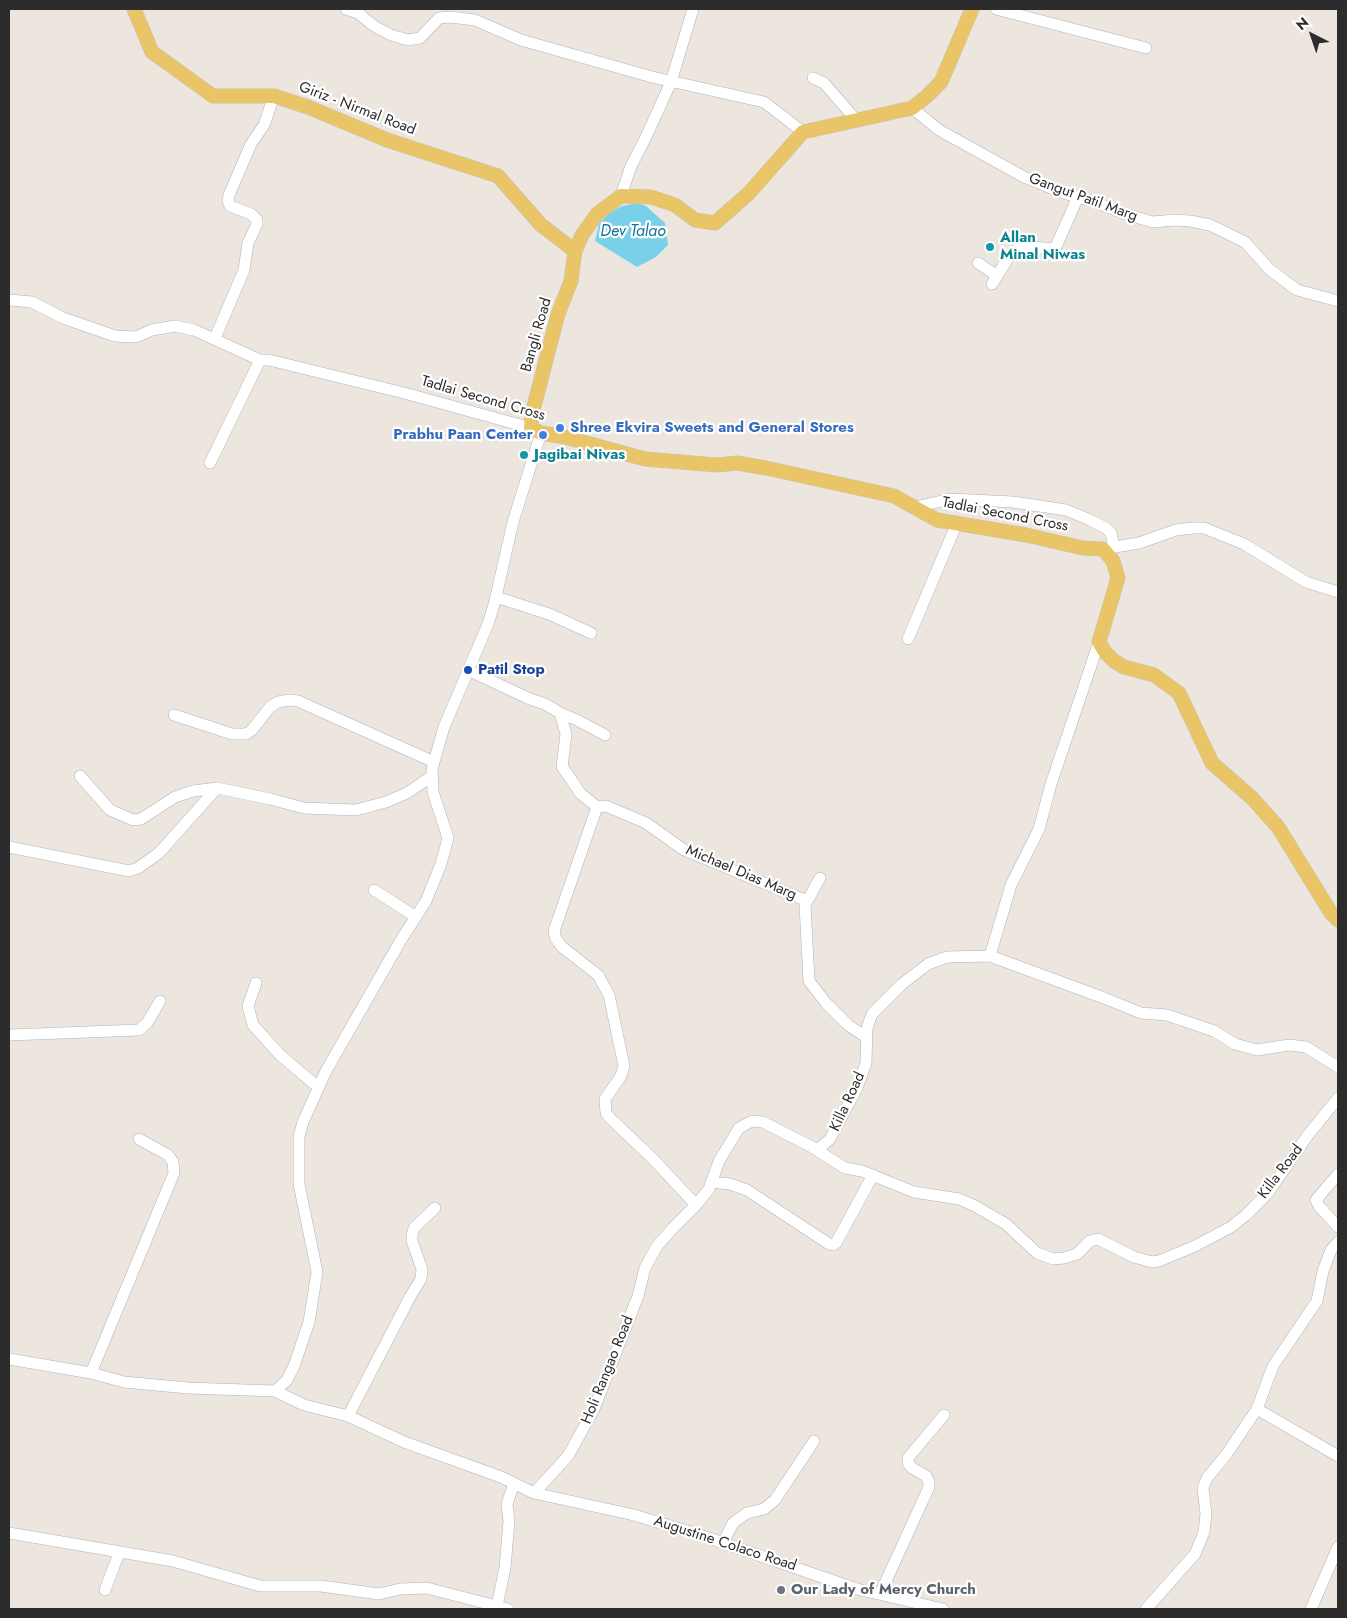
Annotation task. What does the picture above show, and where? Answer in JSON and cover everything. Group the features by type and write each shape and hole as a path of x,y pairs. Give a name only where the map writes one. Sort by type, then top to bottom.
{"main road":[{"name":"Giriz - Nirmal Road","path":"134,9 152,52 213,96 274,96 308,106 387,140 498,176 541,225 576,251"},
{"path":"620,196 651,196 675,205 696,220 715,223 748,194 803,132 912,108 928,96 941,82 972,9"},
{"name":"Bangli Road","path":"536,430 532,414 558,314 571,281 576,251 582,235 597,214 620,196"},
{"name":"Tadlai Second Cross","path":"536,430 645,459 717,464 737,463 766,468 894,496 937,520 1026,535 1083,548 1108,548"},
{"path":"1108,548 1118,578 1099,642 1105,652 1124,667 1154,676 1179,693 1212,763 1252,798 1278,827 1331,912 1338,920"}],"street":[{"path":"346,9 358,13 374,26 391,35 408,40 420,38 439,18 450,17 475,20 521,40 671,82 764,102 803,132"},
{"path":"620,196 631,166 671,82 693,9"},
{"path":"996,9 1146,48"},
{"path":"813,78 824,83 857,120"},
{"path":"215,338 244,270 248,243 257,224 257,220 251,214 230,206 228,201 229,195 251,144 264,125 274,96"},
{"name":"Gangut Patil Marg","path":"912,108 939,130 1024,177 1063,193 1153,222 1175,220 1210,225 1245,242 1269,269 1297,290 1338,300"},
{"path":"978,263 995,280 1010,255 1020,246 1055,249 1078,197"},
{"name":"Tadlai Second Cross","path":"9,300 32,302 62,318 115,336 136,337 152,330 175,326 194,330 260,360 269,360 408,394 536,430"},
{"path":"210,462 260,360"},
{"path":"275,1391 287,1380 294,1366 308,1322 316,1272 300,1184 299,1136 318,1087 426,901 441,864 448,838 433,792 432,776 434,762 444,727 488,624 536,430"},
{"path":"915,507 952,498 1013,502 1066,510 1106,528 1111,533 1108,548"},
{"path":"908,639 957,523"},
{"name":"Tadlai Second Cross","path":"1108,548 1139,543 1176,530 1204,528 1244,544 1306,582 1338,592"},
{"path":"496,597 549,614 591,633"},
{"path":"990,956 1011,885 1039,829 1099,642"},
{"path":"468,670 545,704 605,735"},
{"path":"174,715 232,734 246,734 278,702 298,701 434,762"},
{"name":"Michael Dias Marg","path":"560,713 566,734 562,767 580,793 597,807 606,806 646,823 684,850 807,901"},
{"path":"80,776 110,810 133,820 141,819 175,797 193,791 217,788 304,808 356,810 386,802 407,793 432,776"},
{"path":"9,847 128,872 138,868 159,853 217,788"},
{"path":"597,807 554,931 556,939 562,947 598,975 609,995 624,1066 621,1076 605,1099 606,1113 654,1160 696,1206"},
{"path":"820,878 805,905 809,981 826,1003 848,1025 866,1037"},
{"path":"374,890 416,917"},
{"name":"Killa Road","path":"815,1149 821,1147 830,1139 856,1088 866,1063 867,1028 872,1014 902,984 928,964 947,957 990,956 1141,1013 1167,1015 1214,1031 1236,1044 1257,1050 1289,1045 1306,1046 1338,1067"},
{"path":"256,983 248,1006 253,1025 280,1055 318,1087"},
{"path":"9,1035 139,1030 147,1023 160,1001"},
{"name":"Killa Road","path":"815,1149 845,1168 862,1171 914,1192 959,1199 975,1206 1006,1224 1037,1254 1053,1259 1064,1258 1077,1254 1090,1241 1098,1239 1134,1257 1152,1262 1159,1261 1195,1246 1231,1227 1246,1215 1267,1194 1308,1135 1338,1098"},
{"name":"Holi Rangao Road","path":"534,1493 568,1456 594,1408 638,1296 645,1268 653,1254 674,1227 696,1206 709,1189 719,1161 739,1128 752,1121 763,1122 815,1149"},
{"path":"91,1373 174,1173 173,1162 168,1155 139,1139"},
{"path":"1338,1174 1316,1200 1338,1227"},
{"path":"712,1182 730,1184 747,1190 833,1245 836,1243 873,1175"},
{"path":"348,1416 421,1279 422,1269 412,1241 412,1235 414,1228 435,1208"},
{"path":"1146,1609 1195,1554 1204,1532 1206,1514 1203,1488 1207,1478 1226,1455 1257,1409 1273,1366 1317,1301 1323,1272 1332,1250 1338,1242"},
{"path":"9,1359 91,1373 124,1382 232,1391 275,1391 304,1404 348,1416 404,1442 456,1460 534,1493"},
{"path":"1257,1409 1338,1456"},
{"path":"880,1594 929,1487 926,1476 912,1468 908,1463 908,1458 944,1415"},
{"path":"724,1543 733,1523 747,1513 764,1509 775,1500 814,1442"},
{"path":"497,1606 505,1568 509,1521 507,1504 514,1483"},
{"name":"Augustine Colaco Road","path":"534,1493 634,1515 724,1543 857,1589 943,1609"},
{"path":"10,1536 172,1561 260,1586 321,1586 379,1594 400,1589 427,1588 508,1609"},
{"path":"1311,1609 1338,1547"},
{"path":"105,1590 119,1553"}],"water":[{"name":"Dev Talao","path":"638,203 646,206 665,223 668,245 656,257 637,267 595,241 599,224 609,213 622,206"}],"place":[{"name":"Allan Minal Niwas","path":"990,247"},
{"name":"Shree Ekvira Sweets and General Stores","path":"560,428"},
{"name":"Prabhu Paan Center","path":"543,435"},
{"name":"Jagibai Nivas","path":"524,455"},
{"name":"Patil Stop","path":"468,670"},
{"name":"Our Lady of Mercy Church","path":"781,1590"}]}
